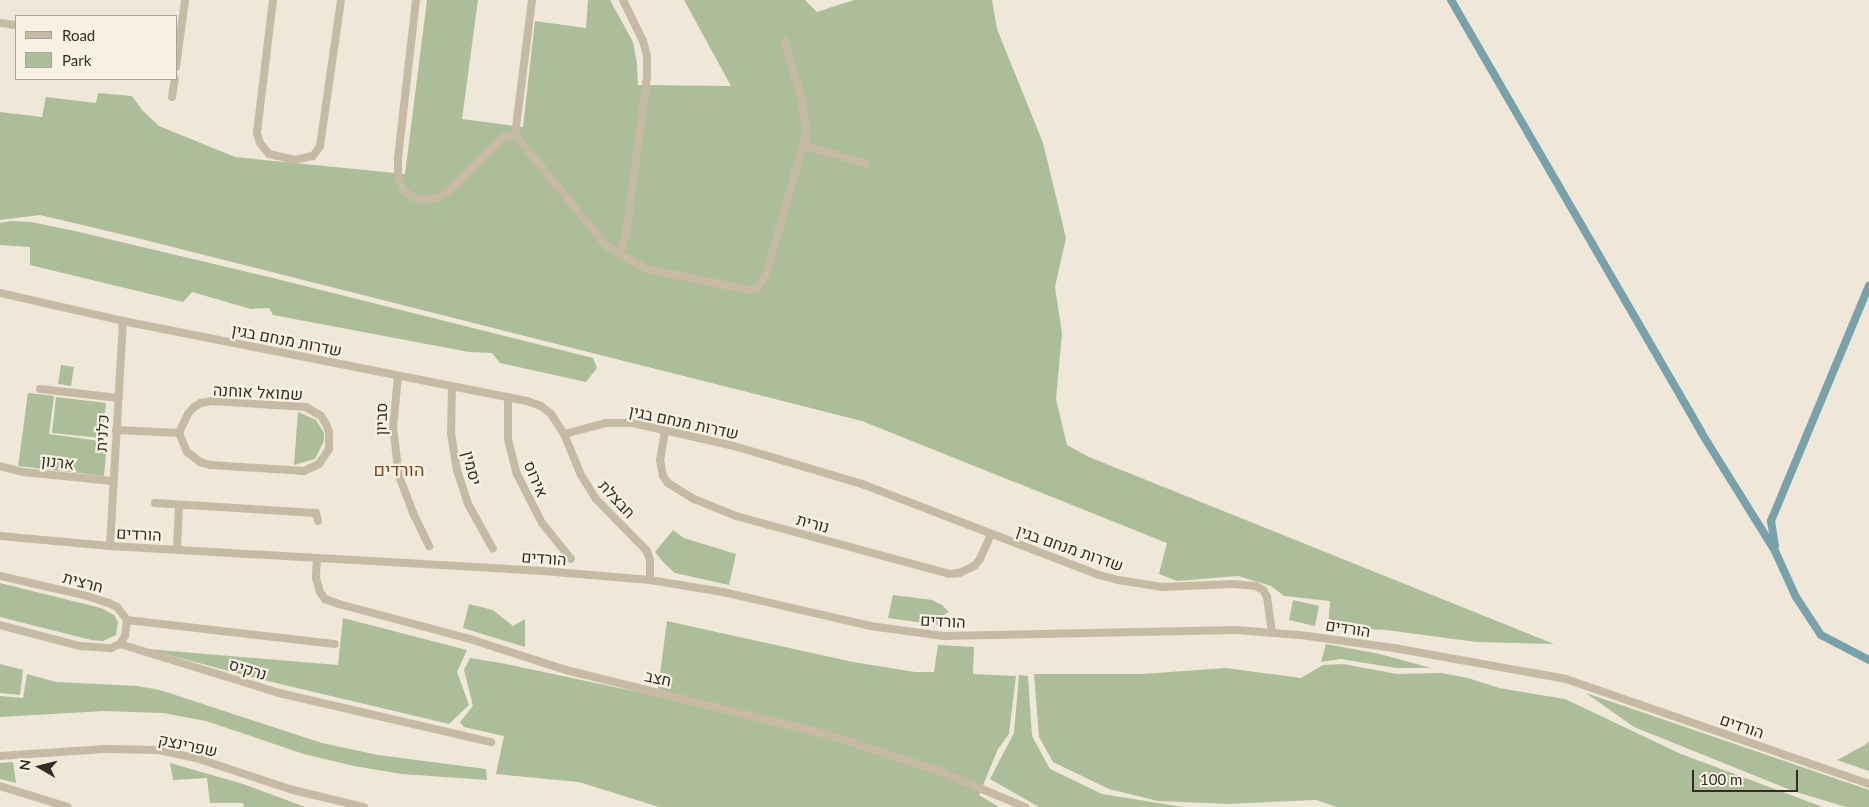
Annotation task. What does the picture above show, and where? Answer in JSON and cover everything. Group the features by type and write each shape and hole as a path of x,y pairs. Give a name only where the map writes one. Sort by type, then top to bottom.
{"street":[{"path":"178,44 185,0"},
{"path":"273,0 257,133 260,143 269,154 295,160 312,156 320,146 341,0"},
{"path":"416,0 398,158 398,177 404,191 412,197 429,201 447,192 504,137 515,135"},
{"path":"532,0 515,135 606,245 619,254 647,269 750,290 756,289 766,275 806,135 803,104 785,42"},
{"path":"619,254 626,236 647,78 647,56 643,41 623,0"},
{"path":"0,23 15,25"},
{"path":"172,97 175,80"},
{"path":"804,145 866,164"},
{"name":"שדרות מנחם בגין","path":"0,293 123,321 508,397 541,406 551,414 564,434 619,422 647,425 777,458 852,481 1099,575 1162,587 1233,584 1256,586 1268,597 1272,632"},
{"name":"כלנית","path":"110,546 123,321"},
{"name":"סביון","path":"398,376 393,427 399,476 413,513 429,546"},
{"name":"יסמין","path":"452,387 451,433 457,470 468,504 493,549"},
{"path":"40,389 118,398"},
{"name":"אירוס","path":"508,397 508,439 517,474 542,523 571,559"},
{"name":"שמואל אוחנה","path":"211,401 299,406 321,416 330,432 329,449 319,464 304,471 210,465 200,462 187,452 179,433 188,414 201,403 211,401"},
{"path":"116,430 179,433"},
{"name":"נורית","path":"665,430 661,468 668,483 694,499 736,516 949,574 959,573 974,566 980,559 992,534"},
{"name":"חבצלת","path":"564,434 580,475 592,494 605,510 647,551 650,560 650,580"},
{"name":"ארנון","path":"0,466 24,472 113,481"},
{"path":"155,504 316,514 318,521"},
{"path":"177,549 179,505"},
{"name":"הורדים","path":"0,536 110,546 650,580 723,592 870,626 943,636 1235,630 1272,632 1394,648 1566,679 1869,784"},
{"name":"חצב","path":"317,558 316,578 324,599 473,640 566,670 825,734 934,769 1025,807"},
{"name":"חרצית","path":"0,576 100,600 117,608 127,620"},
{"path":"120,644 125,636 127,620 335,644"},
{"name":"נרקיס","path":"0,625 80,646 111,648 120,644 279,693 491,742"},
{"name":"שפרינצק","path":"0,756 105,750 158,750 196,758 293,790 364,807"},
{"path":"0,786 68,807"}],"green space":[{"path":"427,0 478,0 462,119 523,127 535,21 586,28 588,0 610,0 633,42 638,85 731,86 684,0 805,0 817,12 854,0 992,0 997,29 1043,143 1066,238 1055,287 1062,333 1056,399 1067,445 1089,457 1554,644 1477,642 1386,630 1328,627 1330,601 1284,596 1271,586 1238,576 1177,581 1159,574 1167,543 862,421 40,215 0,220 0,112 42,117 46,97 96,103 98,93 132,96 143,111 159,126 235,157 405,174"},
{"path":"11,221 31,222 75,231 593,358 597,368 586,382 500,363 492,353 469,352 273,315 269,308 251,309 192,292 183,302 30,265 30,247 0,245 0,223"},
{"path":"61,365 74,367 71,386 58,384"},
{"path":"28,393 54,396 49,434 107,442 104,476 18,466"},
{"path":"56,397 106,403 102,438 52,433"},
{"path":"298,412 316,420 324,433 324,441 315,459 294,465"},
{"path":"673,530 684,538 736,554 729,585 675,573 664,563 655,552"},
{"path":"0,583 101,608 114,615 118,622 116,635 103,641 91,640 0,617"},
{"path":"893,595 932,600 942,605 949,612 942,616 938,625 888,618"},
{"path":"1293,600 1319,606 1315,626 1289,620"},
{"path":"469,604 493,610 513,626 525,619 525,647 463,628"},
{"path":"343,618 467,650 457,672 469,705 449,724 247,676 147,649 338,665"},
{"path":"667,621 853,662 915,672 934,672 938,645 974,647 973,674 1016,676 1009,734 998,749 979,795 999,807 659,807 579,782 496,774 504,736 464,727 460,722 473,706 464,670 470,658 657,696"},
{"path":"1326,644 1380,654 1431,668 1396,668 1341,659 1321,662"},
{"path":"0,664 23,670 20,695 0,693"},
{"path":"1343,664 1397,674 1441,673 1468,678 1499,688 1565,699 1681,754 1823,807 1337,807 1316,800 1229,804 1158,801 1109,789 1053,762 1039,737 1034,674 1142,674 1226,668 1301,678 1323,665"},
{"path":"27,674 56,682 137,686 160,690 322,743 378,755 486,769 487,780 402,774 354,766 304,754 206,721 163,713 104,711 0,717 0,696 23,698"},
{"path":"1019,675 1028,676 1032,736 1050,769 1102,794 1183,807 1039,807 990,779 1014,733"},
{"path":"1586,693 1869,790 1869,807 1846,807 1793,791 1634,727"},
{"path":"1869,741 1869,771 1837,760 1865,745"},
{"path":"13,762 16,783 0,779 0,763"},
{"path":"170,763 243,784 305,807 244,807 243,803 210,803 207,778 173,780"}],"waterway":[{"path":"1451,0 1701,432 1775,551 1796,597 1821,635 1869,660"},
{"path":"1775,546 1771,521 1869,286"}],"district":[{"name":"הורדים","path":"399,469"}]}
